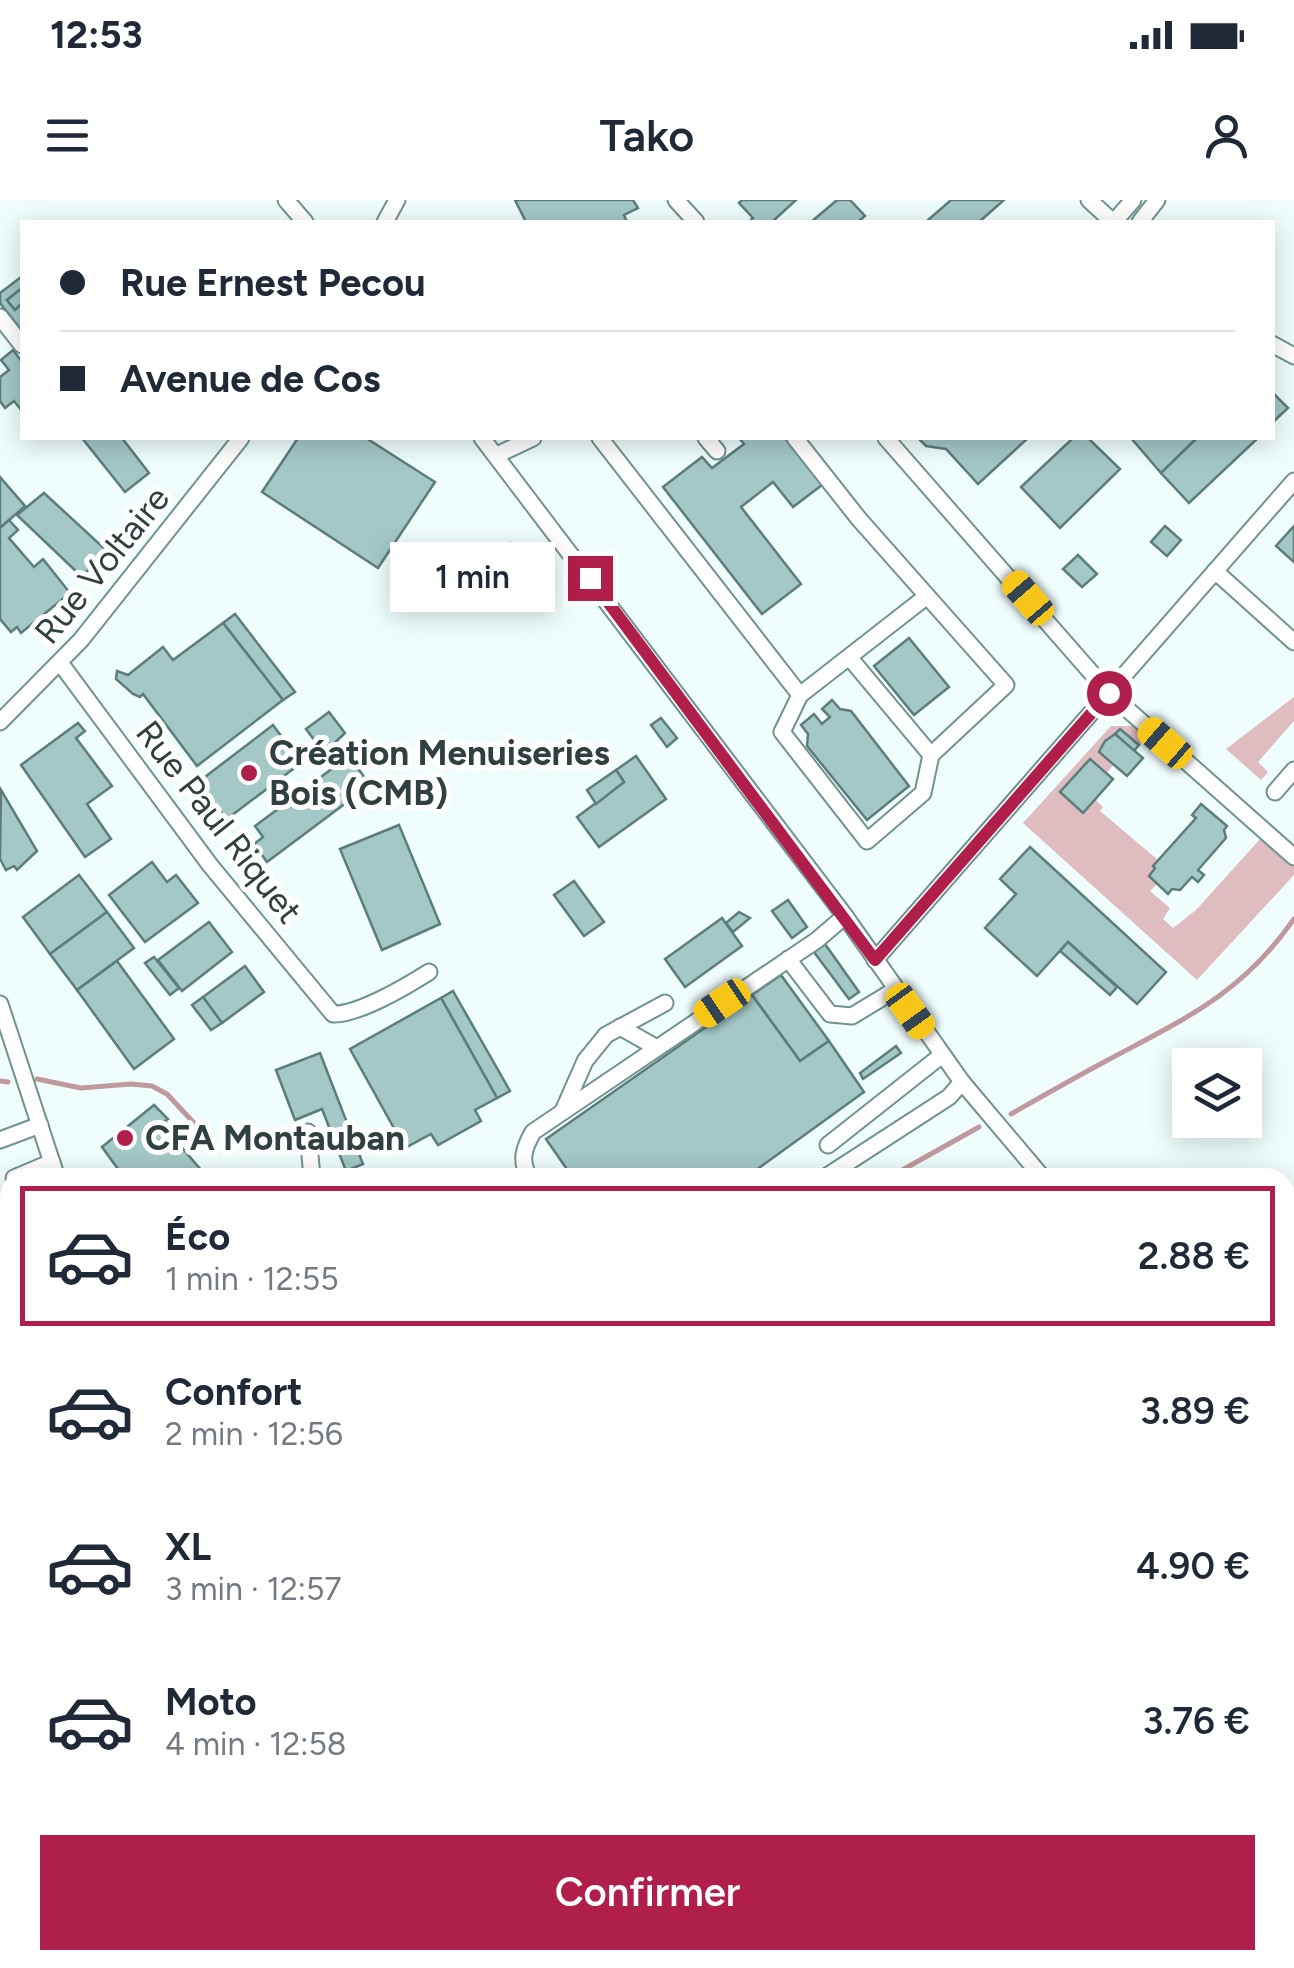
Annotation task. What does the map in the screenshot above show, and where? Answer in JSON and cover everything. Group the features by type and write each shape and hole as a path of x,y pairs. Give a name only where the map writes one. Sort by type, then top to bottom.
{"street":[{"path":"286,200 303,220"},
{"path":"676,200 694,220"},
{"path":"1089,200 1112,220"},
{"path":"1116,220 1133,200"},
{"path":"1142,220 1157,200"},
{"path":"0,318 20,343"},
{"name":"Rue Voltaire","path":"0,722 61,664 239,440"},
{"path":"520,440 493,444 845,916 962,1082 1035,1168"},
{"path":"602,440 800,696"},
{"path":"798,440 859,519 1006,685 932,754 923,793 866,840 782,732 800,696 927,596"},
{"path":"888,440 1109,693 1294,857"},
{"path":"875,960 1294,481"},
{"path":"1216,571 1294,642"},
{"path":"849,658 932,754"},
{"name":"Rue Paul Riquet","path":"61,664 210,865 332,1014 342,1014 376,1000 428,972"},
{"path":"1275,792 1294,770"},
{"path":"524,1168 524,1148 533,1132 845,916"},
{"path":"788,959 830,1014 852,1016 894,990"},
{"path":"564,1111 585,1061 606,1035 665,1002"},
{"path":"0,1004 53,1168"},
{"path":"620,1027 657,1048"},
{"path":"828,1145 942,1054"},
{"path":"585,1061 614,1076"},
{"path":"839,1168 949,1097 962,1082"},
{"path":"0,1140 40,1124"},
{"path":"308,1132 311,1168"}],"shaded area":[{"path":"1294,697 1294,721 1258,762 1268,772 1261,780 1226,749"},
{"path":"1111,726 1135,726 1147,737 1139,745 1099,752 1113,765 1106,774 1089,759 1061,792 1095,799 1103,807 1100,811 1158,860 1149,876 1157,884 1150,891 1170,908 1163,919 1173,928 1196,910 1261,838 1294,866 1294,875 1197,980 1023,823"}],"building":[{"path":"515,200 633,200 638,208 624,215 626,220 525,220"},
{"path":"796,200 774,220 751,220 739,203"},
{"path":"837,200 850,200 865,216 860,220 813,220"},
{"path":"951,200 1004,200 981,220 928,220"},
{"path":"20,278 20,290 7,300 15,310 20,305 20,328 0,303 0,293"},
{"path":"20,290 20,305 15,310 7,300"},
{"path":"13,350 20,359 20,408 14,401 5,408 0,401 0,377 9,370 1,360"},
{"path":"1275,395 1288,408 1275,420"},
{"path":"84,440 124,440 149,473 125,492"},
{"path":"297,440 369,440 435,482 378,568 262,492"},
{"path":"741,440 787,440 822,485 793,507 773,482 741,507 801,584 762,614 663,487 702,457 712,468 744,444"},
{"path":"920,440 1026,440 978,484 946,449 926,446"},
{"path":"1071,440 1090,440 1120,469 1060,528 1021,487"},
{"path":"1133,440 1195,440 1161,473"},
{"path":"1195,440 1256,440 1189,503 1161,473"},
{"path":"0,477 25,506 0,528"},
{"path":"44,493 106,550 82,577 17,515"},
{"path":"9,520 18,530 9,538 34,567 43,559 70,593 21,633 17,627 11,632 0,619 0,528"},
{"path":"1165,526 1181,540 1167,556 1151,542"},
{"path":"1294,526 1294,562 1276,546"},
{"path":"510,543 541,580 525,593 494,556"},
{"path":"1078,555 1097,574 1082,587 1063,569"},
{"path":"235,614 295,692 283,700 223,623"},
{"path":"223,623 283,700 197,766 143,694 133,694 116,679 117,671 128,675 163,647 173,660"},
{"path":"909,638 949,687 914,715 874,666"},
{"path":"832,700 840,709 851,711 909,786 867,820 807,746 808,734 801,725 814,714 822,724 830,717 822,709"},
{"path":"329,712 345,733 324,753 306,729"},
{"path":"661,718 677,738 667,747 651,725"},
{"path":"78,723 85,731 76,738 112,786 87,804 111,839 85,857 21,765"},
{"name":"Création Menuiseries Bois (CMB)","path":"273,725 301,763 227,819 197,783"},
{"path":"1120,729 1139,745 1134,751 1115,734"},
{"path":"1115,734 1143,758 1127,776 1099,752"},
{"path":"349,756 370,785 267,862 254,844 263,837 255,826"},
{"path":"636,756 666,799 599,847 577,817 624,782 616,770"},
{"path":"1090,759 1113,779 1083,813 1060,792"},
{"path":"616,770 624,782 596,804 587,790"},
{"path":"1,790 37,851 17,870 14,866 6,870 0,859"},
{"path":"1201,804 1227,826 1226,838 1198,870 1204,875 1198,882 1192,877 1180,890 1172,889 1168,894 1149,876 1153,866 1196,818 1192,815"},
{"path":"399,825 440,924 382,950 340,849"},
{"path":"1030,847 1166,972 1137,1004 1068,942 1037,976 985,928 1016,894 1000,879"},
{"path":"152,862 167,882 176,875 198,903 145,942 109,895"},
{"path":"79,875 107,912 50,954 23,917"},
{"path":"574,881 604,922 584,936 554,895"},
{"path":"788,900 807,927 792,938 772,911"},
{"path":"107,912 134,948 77,990 50,954"},
{"path":"739,912 750,918 733,932 726,923"},
{"path":"722,918 742,946 685,987 665,959"},
{"path":"209,922 232,952 182,991 158,960"},
{"path":"1068,942 1117,987 1110,995 1060,951"},
{"path":"825,944 859,992 849,999 814,952"},
{"path":"154,957 179,988 170,995 145,963"},
{"path":"117,961 174,1039 134,1069 77,990"},
{"path":"245,966 264,992 222,1023 203,997"},
{"path":"781,975 829,1041 800,1061 752,995"},
{"path":"453,991 510,1091 497,1098 441,998"},
{"path":"752,995 800,1061 829,1041 864,1092 759,1168 566,1168 546,1139"},
{"path":"203,997 222,1023 211,1030 192,1005"},
{"path":"441,998 497,1098 475,1110 481,1121 438,1145 431,1134 405,1148 350,1049"},
{"path":"896,1046 901,1053 863,1079 860,1073"},
{"path":"320,1053 363,1164 345,1168 322,1109 295,1120 276,1070"},
{"path":"154,1105 168,1119 165,1121 175,1134 172,1136 199,1168 117,1168 102,1147"}],"waterway":[{"path":"1011,1114 1209,1003 1253,967 1294,919"},
{"path":"37,1079 81,1088 152,1086 167,1094 208,1138"},
{"path":"0,1081 8,1082"},
{"path":"906,1168 979,1127"}],"place":[{"name":"Création Menuiseries Bois (CMB)","path":"249,773"},
{"name":"CFA Montauban","path":"125,1138"}],"route":[{"path":"590,578 875,960 1109,693"}]}
